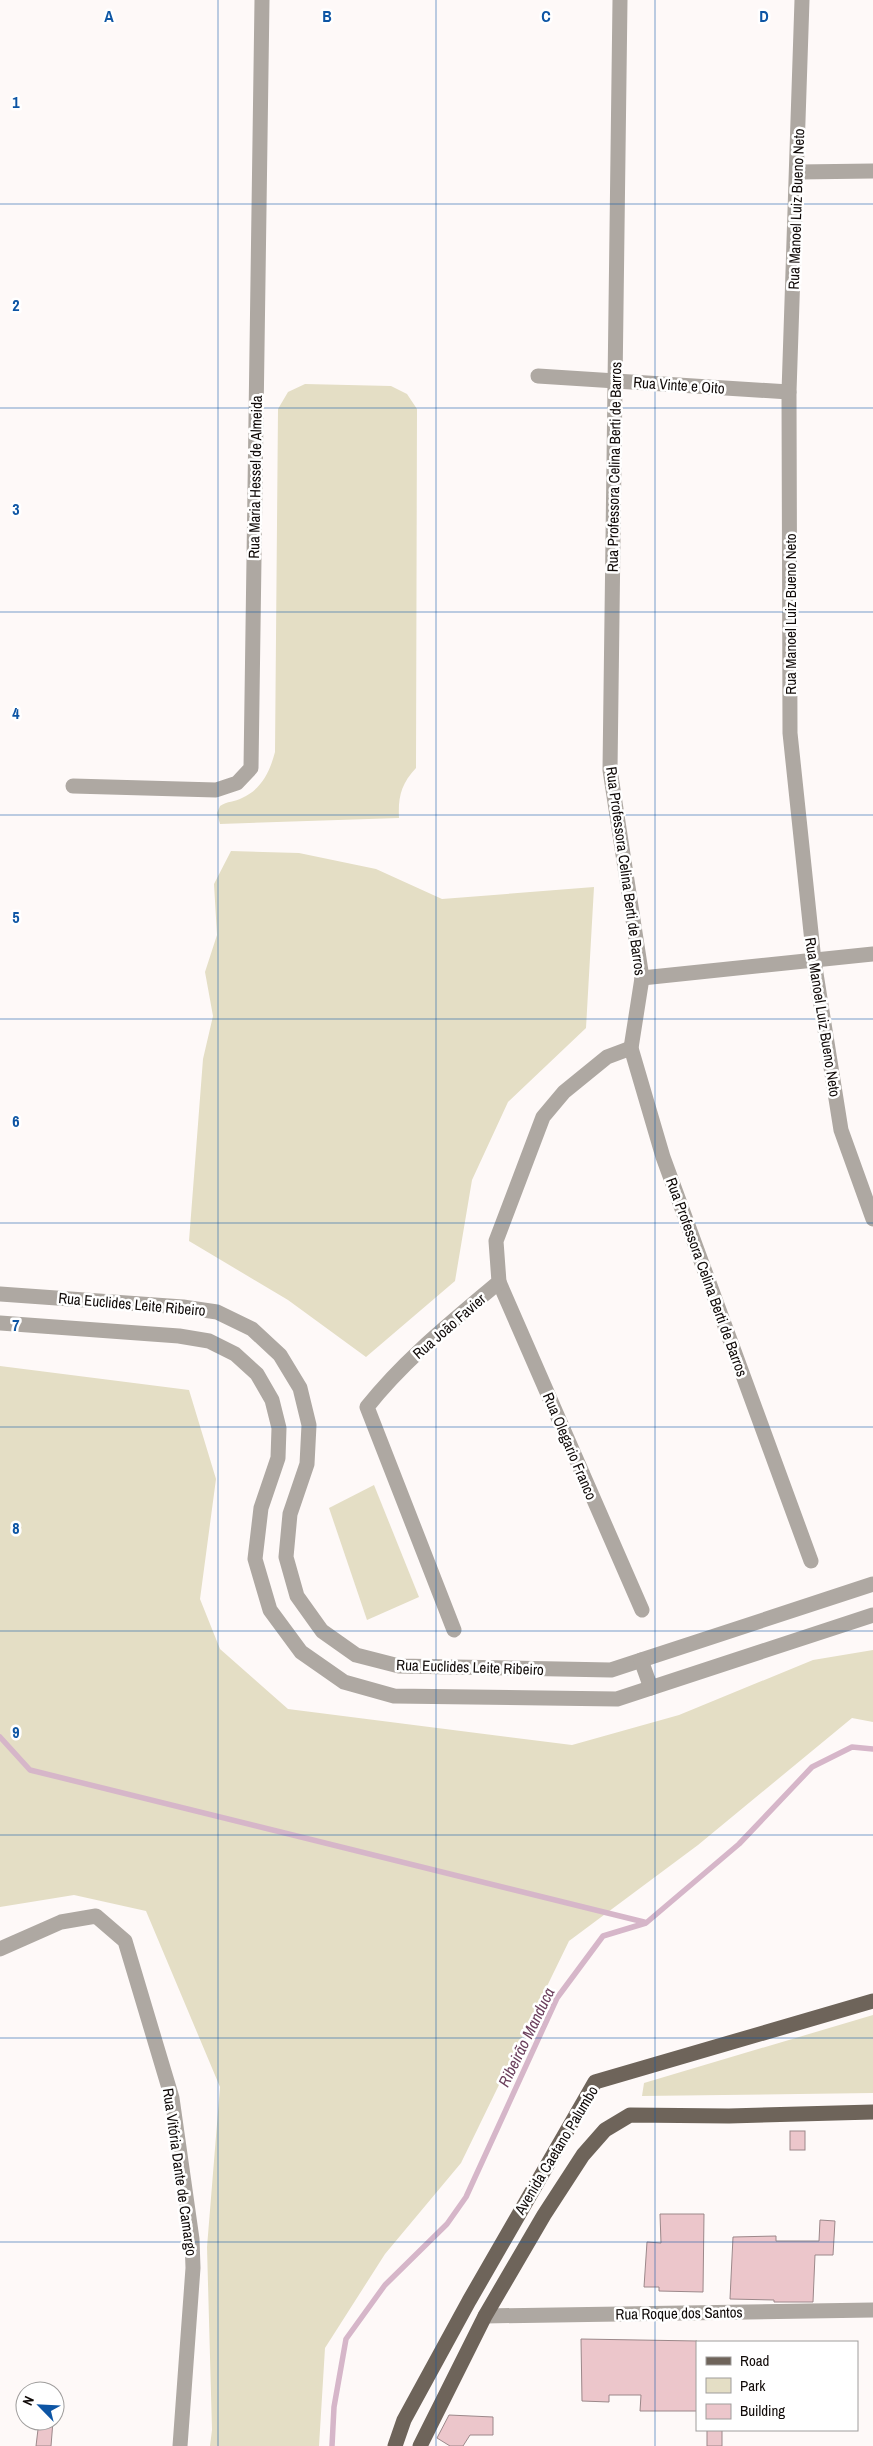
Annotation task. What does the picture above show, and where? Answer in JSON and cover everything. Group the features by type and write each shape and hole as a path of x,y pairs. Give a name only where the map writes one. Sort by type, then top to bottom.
{"main road":[{"name":"Avenida Caetano Palumbo","path":"394,2446 404,2420 441,2352 595,2082 873,2001"},
{"name":"Avenida Caetano Palumbo","path":"420,2446 485,2316 544,2215 586,2151 605,2130 630,2115 729,2116 873,2112"}],"street":[{"name":"Rua Maria Hessel de Almeida","path":"73,786 216,790 237,783 251,768 262,0"},
{"name":"Rua Professora Celina Berti de Barros","path":"620,0 610,770 642,978 631,1048 664,1157 811,1561"},
{"name":"Rua Manoel Luiz Bueno Neto","path":"802,0 798,172 789,392 790,733 814,961 841,1130 873,1219"},
{"path":"798,172 873,171"},
{"name":"Rua Vinte e Oito","path":"538,376 789,392"},
{"path":"642,978 873,954"},
{"name":"Rua João Favier","path":"454,1630 367,1407 383,1386 430,1340 499,1282 496,1242 543,1117 564,1092 607,1057 631,1048"},
{"name":"Rua Olegario Franco","path":"499,1282 642,1610"},
{"name":"Rua Euclides Leite Ribeiro","path":"0,1294 183,1307 217,1312 252,1329 280,1355 300,1388 309,1425 307,1464 290,1514 286,1557 297,1596 322,1631 356,1655 398,1666 611,1670 873,1584"},
{"name":"Rua Euclides Leite Ribeiro","path":"0,1324 179,1336 209,1341 235,1354 257,1374 272,1400 280,1428 278,1458 261,1508 256,1559 270,1610 301,1652 344,1682 394,1696 616,1699 873,1615"},
{"path":"641,1660 651,1688"},
{"name":"Rua Vitória Dante de Camargo","path":"0,1949 61,1922 96,1916 125,1941 172,2098 192,2240 193,2268 180,2446"},
{"name":"Rua Roque dos Santos","path":"485,2316 873,2310"}],"green space":[{"path":"305,384 391,386 407,394 417,409 416,768 404,785 399,804 399,818 220,824 217,813 220,806 239,799 255,790 268,773 275,752 278,409 288,392"},
{"path":"231,851 299,853 376,869 442,899 594,887 586,1028 508,1102 472,1180 455,1281 366,1357 288,1300 189,1241 203,1059 213,1016 205,972 217,935 214,884"},
{"path":"0,1366 189,1390 216,1479 200,1599 220,1649 288,1709 572,1745 679,1715 813,1660 873,1650 873,1722 852,1718 698,1845 569,1941 461,2163 385,2254 325,2348 319,2446 210,2446 212,2430 207,2247 220,2087 146,1911 74,1895 0,1907"},
{"path":"374,1485 419,1597 367,1620 329,1508"},
{"path":"873,2015 873,2093 642,2096 644,2083"}],"building":[{"path":"790,2131 805,2131 805,2150 790,2150"},
{"path":"660,2214 704,2214 703,2292 659,2291 659,2287 644,2287 647,2242 661,2243"},
{"path":"820,2220 835,2221 833,2255 815,2255 813,2302 730,2299 733,2237 776,2236 776,2241 819,2241"},
{"path":"581,2339 697,2341 696,2411 640,2411 641,2395 609,2395 609,2402 582,2401"},
{"path":"449,2415 493,2417 493,2435 470,2435 463,2446 450,2446 437,2438"},
{"path":"38,2431 52,2431 51,2446 36,2446"},
{"path":"707,2431 722,2431 722,2446 707,2446"}],"waterway":[{"path":"0,1737 30,1770 644,1922"},
{"name":"Ribeirão Manduca","path":"332,2446 334,2407 346,2339 385,2285 447,2224 466,2197 557,1998 603,1936 646,1923 739,1844 812,1767 852,1747 873,1749"}]}
